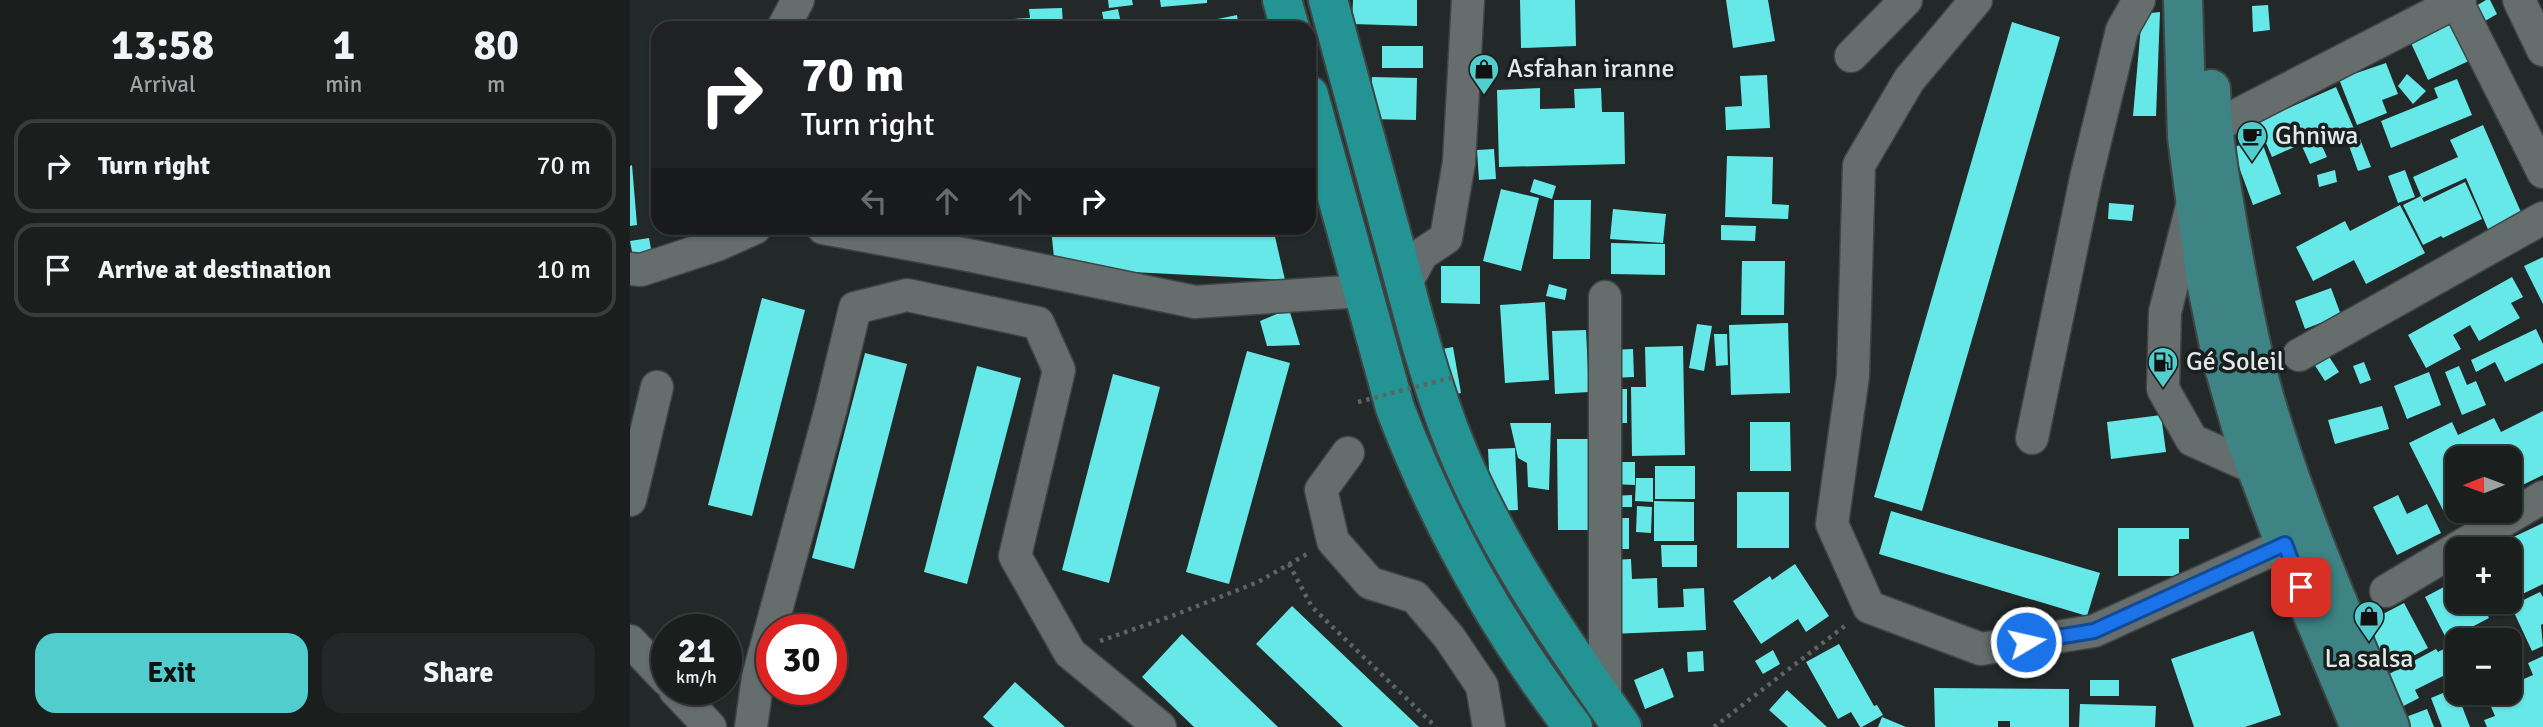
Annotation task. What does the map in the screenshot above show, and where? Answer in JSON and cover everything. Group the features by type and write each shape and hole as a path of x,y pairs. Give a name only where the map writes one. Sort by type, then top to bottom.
{"highway":[{"path":"1282,0 1288,21"},
{"path":"1328,0 1429,370 1450,431 1471,480 1531,589 1578,665 1614,715"},
{"path":"1316,121 1395,408 1428,489 1526,662 1573,727"}],"main road":[{"path":"2183,0 2187,137 2206,282 2222,360 2242,430 2318,632 2360,727"},
{"path":"2208,0 2212,128 2244,316 2268,410 2283,454 2335,594 2390,727"}],"street":[{"path":"775,21 776,0"},
{"path":"787,21 799,0"},
{"path":"1405,285 1422,254 1446,238 1459,162 1468,0"},
{"path":"1851,56 1906,0"},
{"path":"1976,0 1909,80 1859,164 1853,376 1832,524 1869,607 1981,649 2094,631 2285,544"},
{"path":"2032,438 2102,111 2122,30 2139,0"},
{"path":"2519,0 2543,50"},
{"path":"2212,128 2458,1 2543,172"},
{"path":"2194,198 2165,312 2163,389 2192,440 2257,469"},
{"path":"2299,355 2543,218"},
{"path":"630,270 641,270 738,235"},
{"path":"860,235 1195,302 1362,291"},
{"path":"751,727 758,677 855,309 907,295 1038,323 1059,370 1015,555 1070,653 1160,727"},
{"path":"1605,297 1614,715"},
{"path":"630,500 657,387"},
{"path":"1348,453 1321,490 1333,541 1370,583 1415,597 1449,638 1482,687 1489,727"},
{"path":"2386,590 2543,497"},
{"path":"630,641 651,663"},
{"path":"689,705 710,727"}],"path":[{"path":"1358,402 1454,377"},
{"path":"1070,653 1258,582 1333,541"},
{"path":"1289,564 1312,607 1436,727"},
{"path":"1714,727 1869,607"}],"building":[{"path":"1108,0 1132,0 1133,5 1109,8"},
{"path":"1160,0 1207,0 1207,3 1161,7"},
{"path":"1353,0 1417,0 1417,26 1352,24"},
{"path":"1520,0 1575,0 1576,46 1521,48"},
{"path":"1726,0 1768,0 1775,41 1733,48"},
{"path":"2490,0 2497,14 2480,24 2471,9"},
{"path":"2268,5 2270,30 2253,32 2252,6"},
{"path":"1062,8 1063,21 1013,21 1030,18 1029,9"},
{"path":"1118,9 1121,21 1104,21 1102,12"},
{"path":"2160,12 2156,116 2133,116 2142,14"},
{"path":"1237,15 1238,21 1208,21"},
{"path":"2012,22 2060,37 1922,511 1874,497"},
{"path":"2456,22 2473,59 2428,80 2411,43"},
{"path":"1382,46 1423,46 1423,68 1382,68"},
{"path":"2386,63 2398,94 2382,100 2387,113 2357,125 2339,79"},
{"path":"2407,74 2426,91 2413,104 2398,86"},
{"path":"1767,75 1770,128 1726,130 1725,107 1742,106 1740,76"},
{"path":"1372,77 1417,78 1416,120 1370,119"},
{"path":"2457,79 2472,115 2391,148 2381,121 2438,98 2434,88"},
{"path":"2336,87 2355,131 2322,146 2327,157 2310,164 2301,144 2272,157 2257,122"},
{"path":"1540,88 1540,109 1575,108 1574,89 1601,88 1602,112 1624,112 1625,164 1499,167 1497,90"},
{"path":"2483,125 2524,219 2490,234 2466,178 2422,198 2413,177 2458,157 2450,140"},
{"path":"2260,137 2281,194 2253,205 2232,148"},
{"path":"2360,139 2371,167 2358,171 2348,143"},
{"path":"1494,149 1496,179 1479,180 1477,150"},
{"path":"1727,156 1773,157 1772,204 1789,205 1788,219 1725,217"},
{"path":"632,165 637,225 630,226 630,166"},
{"path":"2335,170 2337,182 2319,187 2317,175"},
{"path":"2405,170 2415,197 2398,203 2388,176"},
{"path":"1534,179 1556,186 1552,199 1530,192"},
{"path":"2465,182 2482,219 2423,245 2403,205 2421,196 2424,202"},
{"path":"1501,189 1539,198 1521,271 1483,261"},
{"path":"1554,200 1591,200 1590,259 1553,259"},
{"path":"2109,203 2134,205 2132,221 2108,219"},
{"path":"2400,205 2425,253 2366,284 2354,260 2313,281 2296,247 2345,221 2350,231"},
{"path":"1613,209 1666,214 1663,243 1610,239"},
{"path":"1721,225 1756,226 1755,241 1721,240"},
{"path":"1052,235 1275,235 1285,280 1055,268"},
{"path":"649,238 652,254 633,257 630,241"},
{"path":"1611,243 1665,244 1665,275 1611,274"},
{"path":"2543,257 2543,304 2524,266"},
{"path":"1742,261 1785,261 1784,315 1741,315"},
{"path":"1441,266 1480,266 1480,304 1441,303"},
{"path":"2512,277 2523,297 2511,303 2520,318 2479,341 2470,325 2453,335 2461,349 2426,368 2408,335"},
{"path":"1549,284 1567,289 1565,300 1546,296"},
{"path":"2331,288 2341,315 2305,329 2295,301"},
{"path":"762,298 805,310 752,516 708,505"},
{"path":"1545,302 1549,380 1505,383 1500,305"},
{"path":"1289,309 1300,345 1267,346 1260,321"},
{"path":"1788,323 1790,393 1731,395 1729,325"},
{"path":"1697,324 1712,326 1704,371 1689,368"},
{"path":"2536,329 2543,344 2543,363 2505,382 2495,362 2476,372 2471,360"},
{"path":"1586,330 1589,392 1555,394 1552,331"},
{"path":"1714,334 1727,334 1728,365 1716,366"},
{"path":"1683,346 1685,455 1632,456 1631,387 1646,387 1645,347"},
{"path":"1453,347 1461,393 1445,396 1437,350"},
{"path":"1633,349 1634,377 1610,378 1609,350"},
{"path":"1247,351 1290,363 1229,584 1186,572"},
{"path":"865,353 907,364 854,569 812,558"},
{"path":"2328,355 2339,372 2325,381 2314,364"},
{"path":"2364,362 2371,380 2360,384 2353,366"},
{"path":"977,366 1021,378 967,584 924,572"},
{"path":"2459,366 2467,385 2476,381 2486,405 2462,415 2445,372"},
{"path":"2429,372 2441,405 2407,419 2394,386"},
{"path":"1113,374 1160,387 1109,583 1062,570"},
{"path":"1613,389 1627,389 1627,423 1613,423"},
{"path":"2382,406 2389,429 2335,444 2328,420"},
{"path":"2543,411 2543,475 2522,485 2522,446 2445,446 2445,514 2409,443 2452,422 2458,435 2494,418 2501,432"},
{"path":"2161,415 2166,452 2111,459 2107,422"},
{"path":"1750,422 1790,422 1791,471 1750,471"},
{"path":"1510,423 1551,423 1549,490 1528,487 1527,463 1518,458"},
{"path":"1557,439 1599,439 1601,530 1558,530"},
{"path":"1515,448 1518,510 1491,511 1488,449"},
{"path":"1610,462 1635,462 1635,485 1610,484"},
{"path":"1655,466 1695,466 1695,499 1655,499"},
{"path":"1636,478 1653,478 1653,502 1635,501"},
{"path":"1737,492 1789,492 1789,548 1737,548"},
{"path":"1632,495 1632,507 1611,507 1611,496"},
{"path":"2398,495 2407,514 2427,504 2441,533 2397,555 2373,507"},
{"path":"1654,501 1694,502 1694,541 1654,541"},
{"path":"1637,506 1652,507 1651,533 1636,532"},
{"path":"1891,511 2100,573 2087,616 1879,554"},
{"path":"1613,518 1629,518 1629,549 1613,549"},
{"path":"2543,523 2543,584 2522,594 2522,537 2513,537"},
{"path":"2118,528 2189,528 2189,539 2179,539 2179,576 2118,576"},
{"path":"1661,545 1697,545 1697,567 1662,567"},
{"path":"1631,559 1632,579 1657,578 1658,608 1684,607 1683,589 1704,588 1706,630 1611,634 1612,560"},
{"path":"1795,564 1829,616 1806,632 1798,619 1761,644 1733,601 1770,576 1772,580"},
{"path":"2445,586 2445,614 2487,614 2489,618 2470,628 2445,628 2445,636 2425,597"},
{"path":"2540,592 2543,597 2543,646 2532,651 2515,614 2522,614 2522,601"},
{"path":"2404,603 2428,648 2389,669 2364,624"},
{"path":"1292,606 1419,727 1343,727 1256,644"},
{"path":"2253,631 2281,715 2245,727 2194,727 2171,659"},
{"path":"1182,634 1278,727 1194,727 1142,677"},
{"path":"1839,644 1874,706 1877,705 1883,715 1862,727 1851,712 1838,719 1806,662"},
{"path":"2445,648 2445,675 2415,690 2419,698 2392,712 2376,681 2436,649 2438,652"},
{"path":"1773,650 1780,664 1763,674 1755,661"},
{"path":"1703,651 1704,671 1688,672 1687,652"},
{"path":"2543,656 2543,727 2487,727 2484,720 2495,716 2490,705 2522,705 2522,680 2533,675 2528,663"},
{"path":"1663,668 1674,697 1645,709 1634,680"},
{"path":"2090,680 2119,680 2119,696 2090,696"},
{"path":"1015,682 1065,727 994,727 983,717"},
{"path":"1934,688 2069,689 2069,727 2010,727 2010,721 1998,721 1998,727 1935,727"},
{"path":"1787,690 1827,727 1788,727 1769,710"},
{"path":"2445,692 2445,705 2462,705 2470,727 2442,727 2431,698"},
{"path":"2080,704 2156,706 2155,727 2079,727"},
{"path":"2427,709 2434,727 2401,727 2398,720"},
{"path":"1882,717 1906,727 1878,727"}],"place":[{"name":"Asfahan iranne","path":"1484,96"},
{"name":"Ghniwa","path":"2252,163"},
{"name":"Gé Soleil","path":"2163,389"},
{"name":"La salsa","path":"2369,643"}],"route":[{"path":"2026,642 2094,631 2285,544 2301,587"}]}
